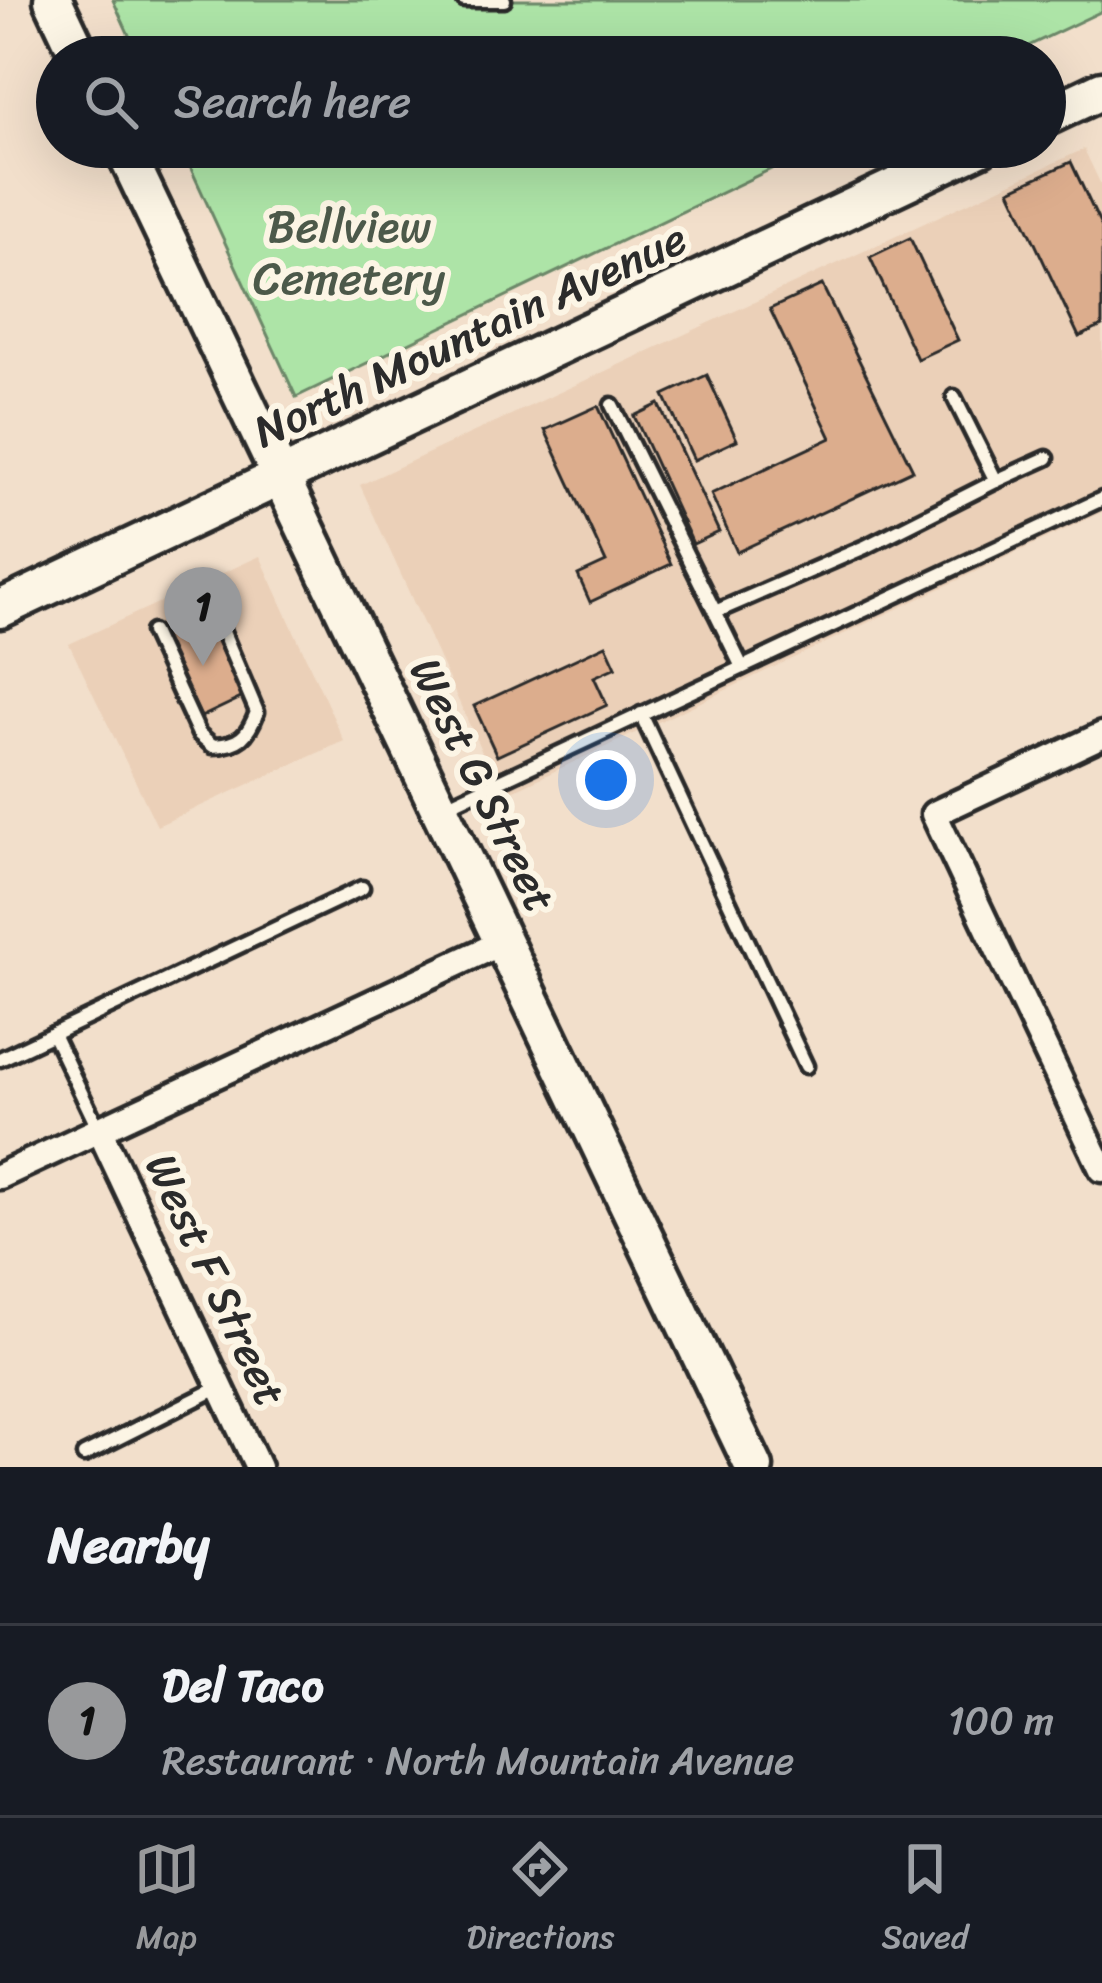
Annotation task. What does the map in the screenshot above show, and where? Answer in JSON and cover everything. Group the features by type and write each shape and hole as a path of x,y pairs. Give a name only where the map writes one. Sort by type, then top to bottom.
{"street":[{"path":"53,0 70,36"},
{"path":"1066,111 1098,102"},
{"name":"West G Street","path":"133,168 754,1467"},
{"name":"North Mountain Avenue","path":"0,609 935,168"},
{"path":"1102,735 934,814 1102,1169"},
{"path":"0,1176 506,941"},
{"name":"West F Street","path":"99,1129 258,1467"}],"lane":[{"path":"464,0 504,0"},
{"path":"954,397 996,481"},
{"path":"613,405 742,667"},
{"path":"715,612 865,547 1047,458"},
{"path":"441,808 1102,499"},
{"path":"152,632 199,734 213,746 231,745 249,734 257,712 212,605"},
{"path":"640,714 806,1066"},
{"path":"0,1059 362,888"},
{"path":"53,1034 99,1129"},
{"path":"84,1455 220,1387"}],"shaded area":[{"path":"1084,149 1102,187 1102,512 502,796 360,485 1043,168 1066,168 1066,157"},
{"path":"260,556 344,741 157,826 69,644"}],"green space":[{"path":"113,0 1102,0 1102,11 1049,36 129,36"},
{"name":"Bellview Cemetery","path":"191,168 773,168 296,397"}],"building":[{"path":"1071,162 1102,228 1102,326 1079,337 1010,190"},
{"path":"910,238 958,340 917,359 870,257"},
{"path":"822,285 913,470 737,552 711,494 831,438 770,309"},
{"path":"707,375 737,440 694,460 664,395"},
{"path":"659,404 719,532 693,544 634,416"},
{"path":"598,406 671,564 590,602 578,575 606,562 545,430"},
{"path":"205,615 243,697 201,717 162,635"},
{"path":"606,645 616,667 594,677 607,705 497,756 474,706"}],"place":[{"name":"Del Taco","path":"203,666"}]}
